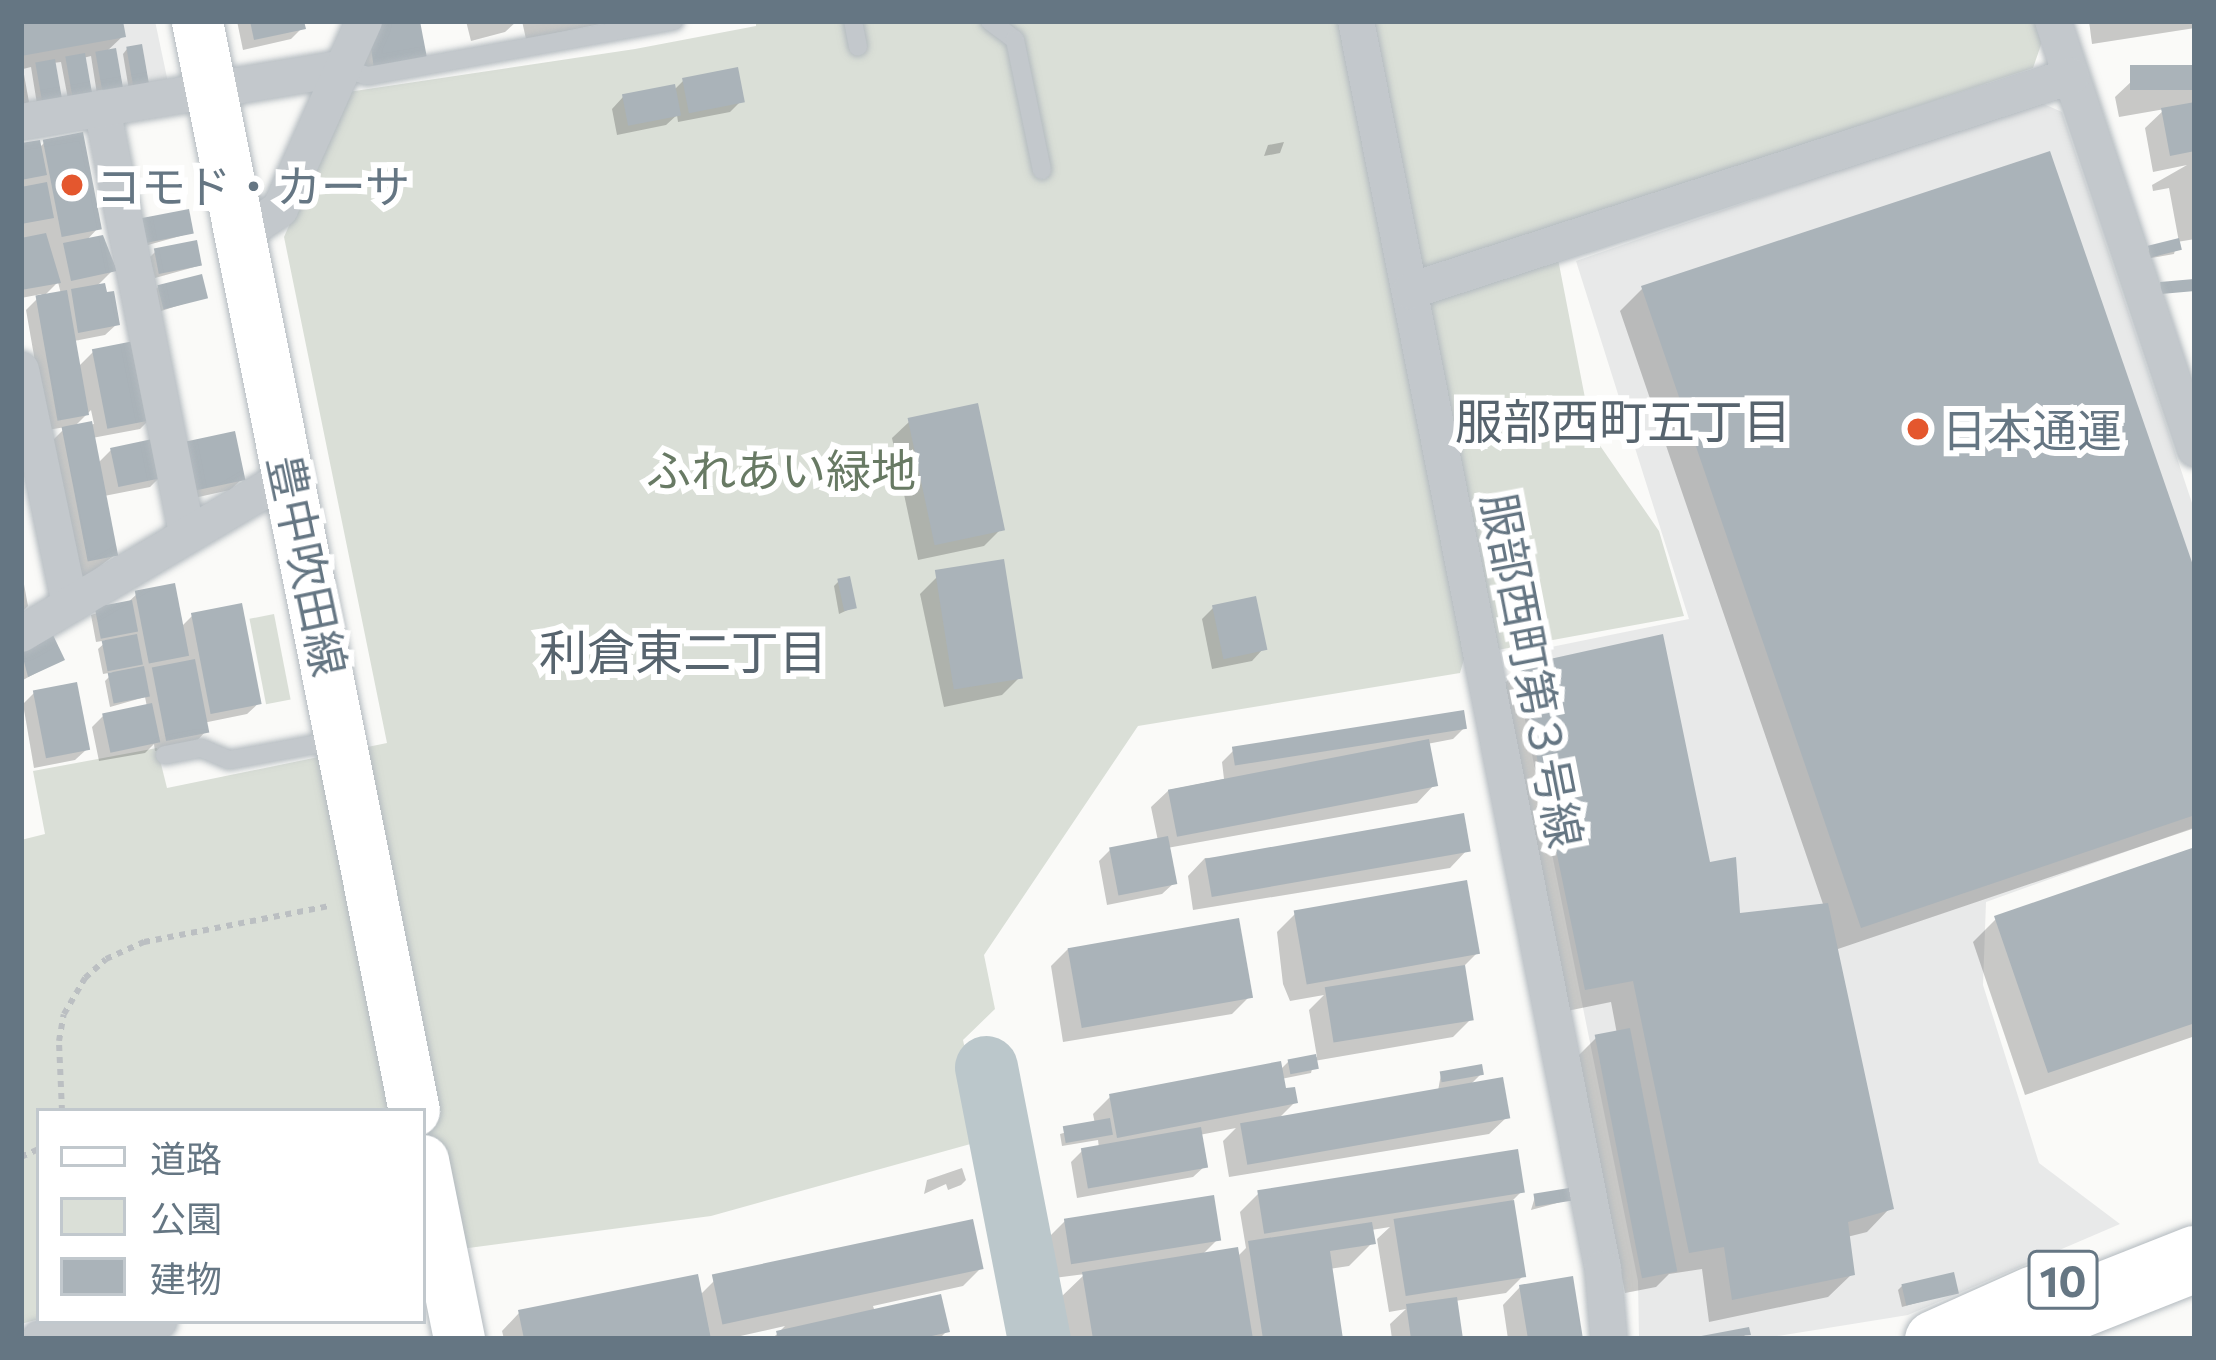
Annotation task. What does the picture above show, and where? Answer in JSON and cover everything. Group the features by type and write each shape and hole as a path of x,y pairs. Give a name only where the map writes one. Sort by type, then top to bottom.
{"highway":[{"path":"1993,1339 2195,1259"},
{"path":"2083,1339 2195,1300"}],"main road":[{"name":"豊中吹田線","path":"197,21 344,739 413,1108"},
{"path":"426,1191 433,1264 459,1339"},
{"name":"10","path":"1933,1339 2119,1255 2195,1228"}],"street":[{"path":"241,235 280,209 364,21"},
{"name":"服部西町第３号線","path":"1356,21 1603,1269 1609,1339"},
{"path":"2053,21 2195,449"},
{"path":"21,122 343,68"},
{"path":"1410,291 2071,76"},
{"path":"102,108 187,534"},
{"path":"21,370 70,604"},
{"path":"21,634 290,475"},
{"path":"40,1339 139,1324"}],"lane":[{"path":"343,68 367,76 674,21"},
{"path":"853,21 858,47"},
{"path":"990,21 1016,40 1042,170"},
{"path":"165,755 201,748 229,760 344,739"}],"path":[{"path":"62,1108 59,1041 64,1014 85,978 106,959 143,942 349,902"}],"shaded area":[{"path":"21,21 155,21 169,87 21,110"},
{"path":"2037,101 2062,112 2195,512 2195,827 1986,902 1983,985 2039,1163 2120,1224 1908,1315 1759,1339 1639,1339 1638,1281 1512,655 1689,619 1576,261"}],"green space":[{"name":"ふれあい緑地","path":"756,21 2035,21 2042,42 2033,68 1552,228 1592,434 1659,531 1684,616 1465,656 1460,673 1138,726 984,955 995,1009 963,1040 985,1140 711,1216 426,1254 426,1108 36,1108 36,1320 21,1324 21,840 45,834 33,771 157,748 167,788 387,743 284,237 348,92 756,26"},
{"path":"274,614 291,699 266,704 249,619"}],"building":[{"path":"21,21 123,21 126,37 21,56"},
{"path":"250,21 304,21 306,29 254,40"},
{"path":"375,21 420,21 427,58 374,69 369,34"},
{"path":"142,44 149,84 133,87 126,47"},
{"path":"116,48 123,87 102,91 95,52"},
{"path":"85,53 92,93 72,97 65,56"},
{"path":"55,59 62,97 42,101 35,62"},
{"path":"2130,65 2195,65 2195,90 2130,90"},
{"path":"738,67 745,102 689,113 682,78"},
{"path":"675,84 681,115 628,126 622,94"},
{"path":"2195,102 2195,151 2170,156 2161,108"},
{"name":"コモド・カーサ","path":"83,132 102,229 62,237 43,140"},
{"path":"40,140 47,175 21,180 21,143"},
{"name":"日本通運","path":"2050,151 2195,571 2195,815 1861,928 1641,286"},
{"path":"47,182 54,218 21,224 21,187"},
{"path":"189,209 194,234 146,243 141,218"},
{"path":"46,233 61,283 21,290 21,238"},
{"path":"103,235 117,271 71,281 63,243"},
{"path":"2179,238 2182,250 2151,257 2148,246"},
{"path":"197,240 202,266 159,274 154,248"},
{"path":"202,274 208,298 163,309 157,285"},
{"path":"2194,279 2195,291 2161,294 2160,282"},
{"path":"105,283 107,292 114,291 120,325 78,333 71,289"},
{"path":"67,290 89,415 58,421 35,296"},
{"path":"139,340 154,420 107,429 92,349"},
{"path":"978,403 1005,530 935,545 908,418"},
{"path":"92,421 118,555 88,561 62,427"},
{"path":"235,431 245,480 196,490 186,441"},
{"path":"157,438 165,477 118,487 110,448"},
{"path":"1004,559 1023,679 954,689 935,570"},
{"path":"850,576 857,608 844,611 837,579"},
{"path":"175,583 189,656 149,663 135,591"},
{"path":"1256,596 1267,650 1223,659 1212,605"},
{"path":"132,600 138,631 101,639 95,607"},
{"path":"242,603 262,704 211,714 191,613"},
{"path":"137,634 143,664 108,671 102,641"},
{"path":"1663,634 1710,862 1736,857 1740,913 1828,903 1894,1209 1848,1222 1855,1275 1732,1300 1724,1247 1689,1253 1633,981 1585,990 1518,666"},
{"path":"53,635 65,660 28,677 21,650"},
{"path":"195,659 209,733 166,741 152,667"},
{"path":"144,666 150,696 114,703 108,673"},
{"path":"77,682 90,750 46,758 33,691"},
{"path":"152,703 160,742 110,753 102,714"},
{"path":"1464,710 1467,729 1235,766 1232,747"},
{"path":"1429,739 1438,786 1177,837 1168,790"},
{"path":"1464,813 1471,851 1212,897 1205,859"},
{"path":"1168,836 1177,884 1118,896 1109,847"},
{"path":"2195,847 2195,1023 2048,1073 1994,916"},
{"path":"1467,880 1480,954 1307,984 1294,911"},
{"path":"1239,918 1253,998 1082,1028 1068,948"},
{"path":"1465,965 1474,1020 1334,1043 1325,987"},
{"path":"1630,1028 1677,1271 1642,1278 1595,1035"},
{"path":"1316,1054 1319,1069 1290,1074 1288,1060"},
{"path":"1281,1061 1286,1088 1295,1087 1298,1103 1117,1138 1109,1094"},
{"path":"1482,1064 1484,1075 1442,1082 1440,1071"},
{"path":"1503,1077 1510,1118 1247,1165 1240,1123"},
{"path":"1110,1118 1113,1135 1066,1143 1063,1126"},
{"path":"1201,1127 1208,1167 1088,1189 1081,1148"},
{"path":"1518,1149 1525,1192 1264,1234 1257,1190"},
{"path":"1569,1188 1571,1201 1535,1206 1533,1194"},
{"path":"1214,1195 1221,1240 1071,1264 1064,1219"},
{"path":"1514,1200 1526,1277 1406,1296 1394,1219"},
{"path":"973,1219 984,1269 722,1324 712,1275"},
{"path":"1372,1222 1376,1244 1330,1251 1343,1339 1263,1339 1248,1241"},
{"path":"1238,1247 1253,1339 1093,1339 1082,1272"},
{"path":"1954,1272 1959,1293 1906,1306 1901,1284"},
{"path":"698,1274 711,1339 524,1339 518,1310"},
{"path":"1573,1276 1583,1339 1528,1339 1519,1285"},
{"path":"941,1294 950,1332 918,1339 778,1339 776,1331"},
{"path":"1457,1297 1463,1339 1411,1339 1406,1304"},
{"path":"1749,1327 1751,1335 1696,1337"}],"waterway":[{"path":"986,1067 1039,1339"}],"place":[{"name":"コモド・カーサ","path":"72,185"},
{"name":"日本通運","path":"1918,429"}],"district":[{"name":"服部西町五丁目","path":"1623,420"},
{"name":"利倉東二丁目","path":"683,651"}]}
